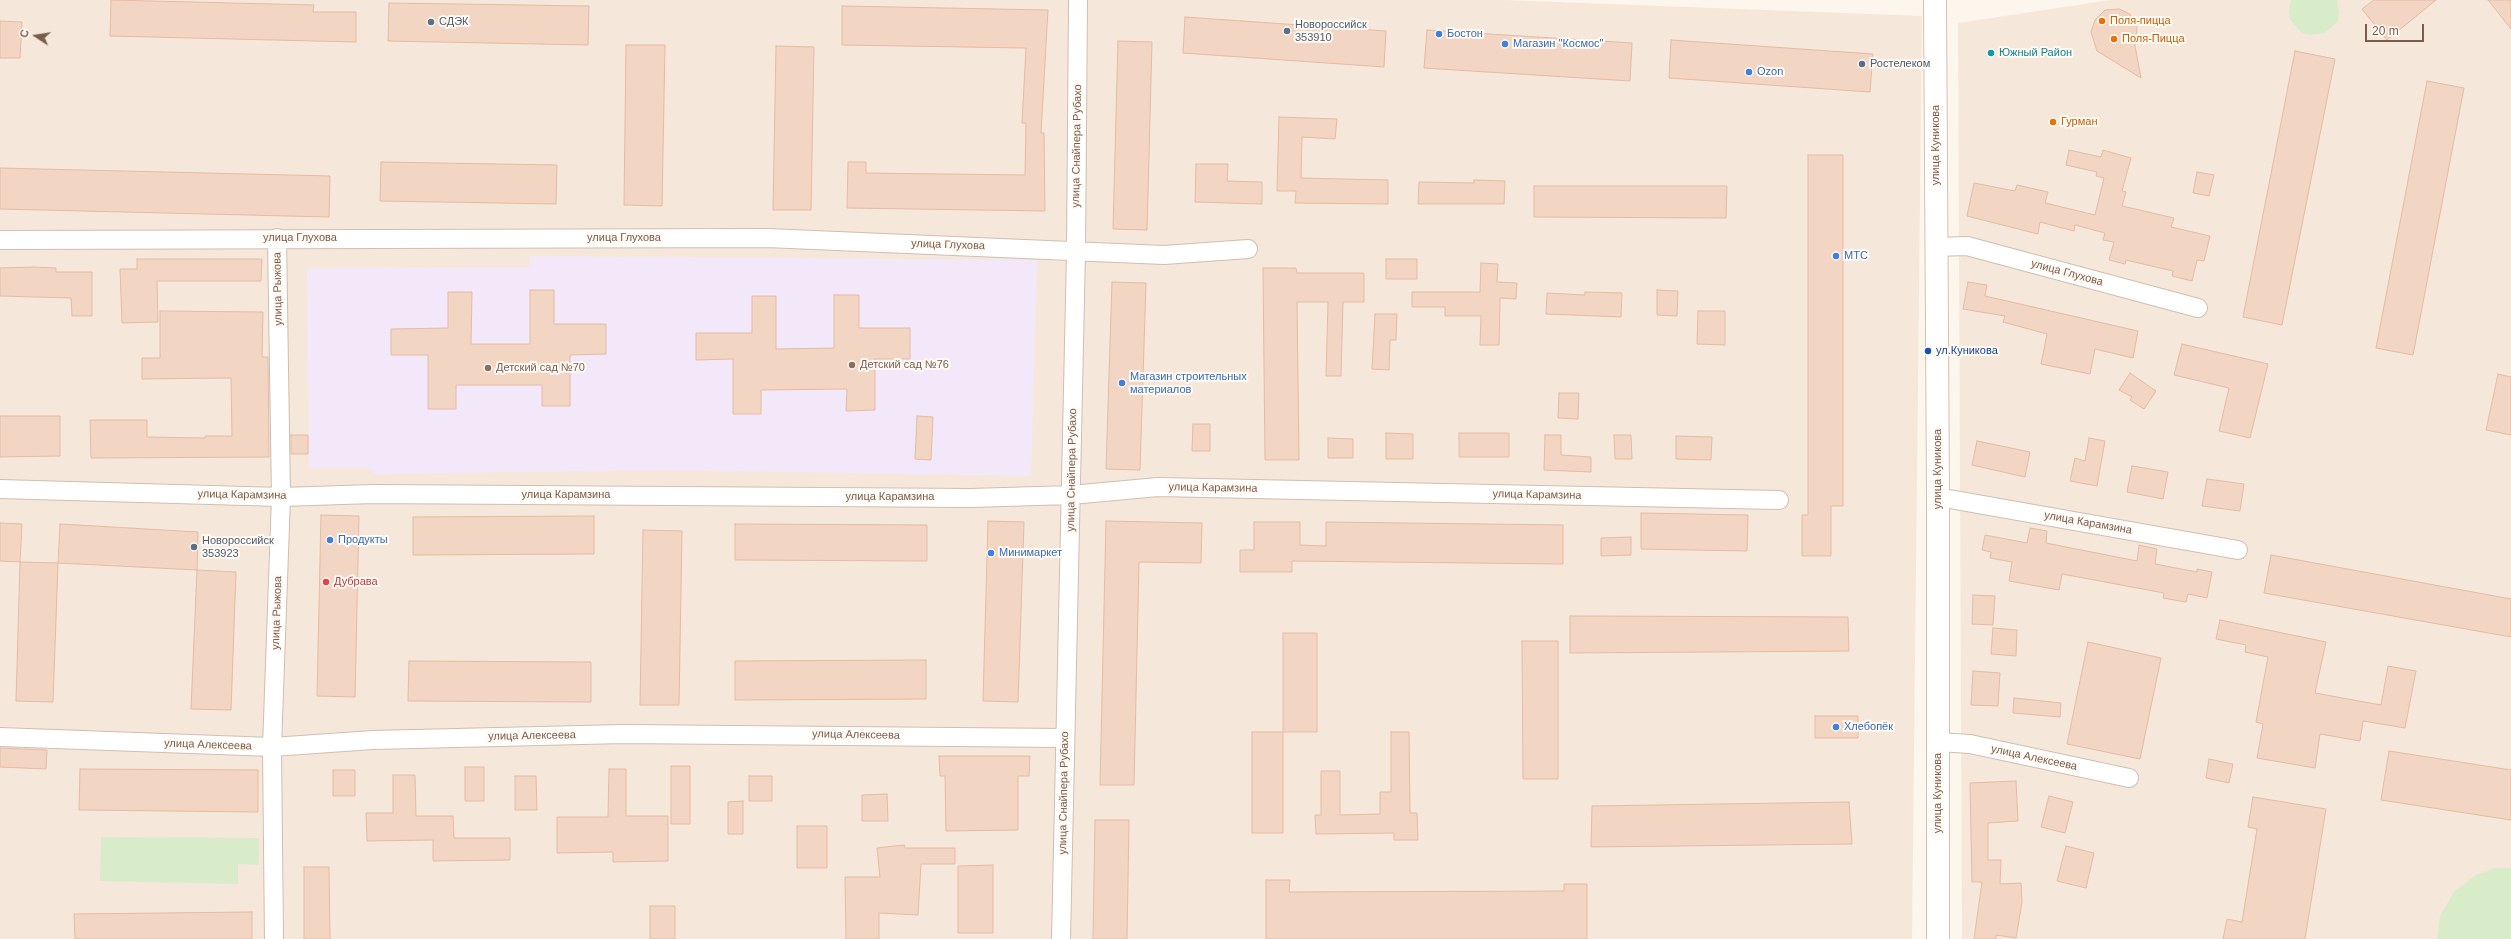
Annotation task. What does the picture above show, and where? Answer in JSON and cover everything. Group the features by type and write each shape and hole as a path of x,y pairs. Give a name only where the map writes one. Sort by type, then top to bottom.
{"street":[{"name":"улица Снайпера Рубахо","path":"1061,939 1064,738 1076,252 1078,0"},
{"name":"улица Куникова","path":"1935,0 1938,497 1938,939"},
{"name":"улица Глухова","path":"0,240 277,238 767,238 1164,255 1248,248"},
{"name":"улица Рыжова","path":"274,939 272,747 281,497 277,238"},
{"name":"улица Глухова","path":"1936,247 1966,246 2198,308"},
{"name":"улица Карамзина","path":"0,489 281,497 374,494 963,498 1071,495 1158,487 1779,500"},
{"name":"улица Карамзина","path":"1938,497 2238,550"},
{"name":"улица Алексеева","path":"0,737 272,747 373,740 623,734 1064,738"},
{"name":"улица Алексеева","path":"1938,742 1970,744 2129,778"}],"shaded area":[{"path":"0,0 1504,0 1922,16 1912,939 0,939"},
{"path":"2111,0 2511,0 2511,939 1962,939 1958,23"},
{"path":"530,256 1037,260 1031,476 667,470 376,474 366,468 309,468 307,268 530,267"}],"green space":[{"path":"2291,0 2337,0 2339,13 2337,22 2325,33 2309,35 2301,32 2290,19 2289,11"},
{"path":"101,837 259,838 259,865 238,864 238,884 100,881"},
{"path":"2495,868 2511,868 2511,939 2437,939 2440,916 2454,892 2476,875"}],"building":[{"path":"111,0 314,5 313,12 356,12 356,42 110,36"},
{"path":"2374,0 2436,0 2387,40 2362,9"},
{"path":"2488,0 2511,0 2511,29"},
{"path":"389,3 589,6 588,45 388,41"},
{"path":"842,6 1048,10 1041,133 1044,133 1045,211 847,208 848,162 866,162 866,173 1025,175 1026,123 1022,123 1026,48 842,45"},
{"name":"Поля-Пицца","path":"2119,9 2130,14 2137,28 2135,46 2141,78 2097,51 2091,32 2095,20 2105,10"},
{"path":"1185,17 1386,31 1384,67 1183,53"},
{"path":"0,21 22,22 20,58 0,58"},
{"path":"1427,30 1632,43 1630,81 1424,68"},
{"path":"1671,40 1873,54 1870,92 1669,78"},
{"path":"1118,41 1152,42 1147,230 1113,229"},
{"path":"626,45 665,45 662,206 624,205"},
{"path":"776,46 814,47 811,210 773,210"},
{"path":"2295,51 2335,59 2282,325 2243,317"},
{"path":"2427,81 2464,88 2413,355 2376,348"},
{"path":"1279,117 1337,119 1335,139 1302,137 1301,178 1388,180 1388,204 1295,203 1296,191 1277,191"},
{"path":"2069,150 2101,157 2103,150 2131,158 2122,191 2126,192 2122,206 2174,218 2171,227 2210,236 2204,261 2197,260 2192,281 2172,276 2173,271 2126,260 2125,264 2109,260 2114,242 2103,240 2105,233 2075,225 2074,231 2040,222 2038,234 1967,216 1974,183 2015,191 2017,185 2048,192 2045,203 2095,215 2104,178 2096,176 2097,172 2066,165"},
{"path":"1808,155 1843,155 1843,506 1831,506 1831,556 1802,556 1802,515 1808,515"},
{"path":"381,162 557,165 556,204 380,201"},
{"path":"1196,164 1228,164 1227,181 1262,182 1262,204 1195,202"},
{"path":"0,168 330,176 329,217 0,209"},
{"path":"2197,172 2214,175 2209,196 2193,193"},
{"path":"1474,180 1505,181 1504,204 1418,204 1419,182 1474,183"},
{"path":"1534,186 1727,186 1726,218 1534,217"},
{"path":"137,259 262,259 261,281 157,281 158,322 122,323 120,269 137,269"},
{"path":"1386,259 1417,259 1417,279 1386,279"},
{"path":"1481,263 1498,264 1497,282 1517,283 1516,299 1500,298 1499,345 1480,345 1481,316 1445,316 1445,307 1412,307 1412,292 1480,292"},
{"path":"0,268 56,268 56,272 92,272 92,316 72,316 71,298 0,296"},
{"path":"1263,268 1296,268 1297,273 1364,273 1364,302 1343,302 1341,376 1326,376 1328,302 1297,302 1299,460 1265,460"},
{"path":"1112,282 1146,283 1140,470 1106,469"},
{"path":"1968,282 1987,285 1985,296 2138,331 2133,358 2095,349 2090,374 2041,364 2047,334 2003,322 2005,316 1963,309"},
{"path":"530,290 554,290 554,324 606,324 606,354 570,355 570,406 542,406 542,385 456,385 456,409 428,409 428,355 391,355 391,329 448,328 448,292 472,292 471,344 530,344"},
{"path":"1657,290 1678,291 1677,316 1657,315"},
{"path":"1585,292 1622,293 1621,317 1546,314 1547,293 1585,295"},
{"path":"834,295 859,295 859,328 910,328 910,359 875,359 875,410 846,411 847,389 761,390 761,414 733,414 733,359 696,360 696,333 752,333 752,296 776,296 776,349 834,348"},
{"path":"160,311 263,312 262,357 268,357 269,457 91,458 90,420 147,420 147,437 205,438 205,436 232,436 231,378 142,379 142,358 160,358"},
{"path":"1698,311 1725,311 1725,345 1697,344"},
{"path":"1375,314 1397,314 1396,340 1390,340 1389,370 1372,369"},
{"path":"2182,344 2268,364 2250,438 2219,431 2229,388 2174,375"},
{"path":"2130,373 2156,391 2144,409 2130,400 2132,397 2119,390"},
{"path":"2498,374 2511,377 2511,435 2486,430"},
{"path":"1559,393 1579,393 1578,419 1558,418"},
{"path":"0,416 60,416 60,456 0,457"},
{"path":"917,416 933,417 931,460 915,459"},
{"path":"1193,424 1210,424 1210,451 1192,451"},
{"path":"1386,433 1413,434 1413,459 1386,459"},
{"path":"1459,433 1509,433 1509,457 1459,457"},
{"path":"291,435 308,435 308,454 291,454"},
{"path":"1545,435 1561,435 1561,455 1591,457 1591,472 1544,470"},
{"path":"1614,435 1631,435 1632,459 1615,459"},
{"path":"1676,436 1712,437 1711,460 1676,459"},
{"path":"1328,438 1353,439 1353,458 1328,458"},
{"path":"2089,438 2105,441 2097,486 2070,481 2075,458 2085,461"},
{"path":"1977,441 2030,452 2025,477 1972,465"},
{"path":"2132,466 2168,472 2163,499 2127,492"},
{"path":"2207,479 2244,484 2240,511 2202,506"},
{"path":"1641,513 1748,515 1747,551 1641,549"},
{"path":"321,515 359,516 355,697 317,696"},
{"path":"594,516 594,554 413,555 413,517"},
{"path":"988,521 1024,522 1018,702 983,701"},
{"path":"1106,521 1202,523 1201,563 1139,562 1134,785 1100,785"},
{"path":"1254,522 1300,522 1300,545 1326,546 1326,522 1563,525 1563,564 1292,561 1292,572 1240,572 1240,550 1254,550"},
{"path":"0,523 22,524 20,562 0,561"},
{"path":"60,524 198,532 197,570 58,563"},
{"path":"735,524 927,525 927,561 735,560"},
{"path":"2030,528 2047,531 2046,543 2137,561 2139,545 2157,549 2155,564 2197,572 2197,569 2212,572 2207,598 2188,594 2186,602 2163,598 2164,593 2062,574 2059,590 2009,581 2012,562 1990,558 1991,552 1982,550 1985,535 2027,543"},
{"path":"643,530 682,531 679,705 640,705"},
{"path":"1631,537 1631,555 1601,556 1601,538"},
{"path":"2271,555 2511,599 2511,637 2264,593"},
{"path":"20,562 58,563 53,702 16,701"},
{"path":"197,570 236,572 231,710 191,709"},
{"path":"1973,595 1995,596 1993,625 1972,624"},
{"path":"1570,616 1848,617 1849,651 1570,653"},
{"path":"2220,620 2326,642 2315,693 2381,705 2388,666 2416,671 2405,728 2363,721 2360,741 2320,734 2315,768 2257,758 2263,724 2256,722 2268,657 2245,652 2246,645 2216,639"},
{"path":"1993,628 2017,630 2016,656 1991,654"},
{"path":"1283,633 1317,633 1317,732 1283,732"},
{"path":"1522,641 1558,641 1558,779 1523,779"},
{"path":"2088,642 2161,658 2140,759 2067,744"},
{"path":"926,660 926,699 735,700 735,661"},
{"path":"409,661 591,662 591,702 408,701"},
{"path":"1973,671 2000,673 1998,706 1971,705"},
{"path":"2014,698 2061,703 2060,717 2013,713"},
{"name":"Хлебопёк","path":"1815,716 1858,716 1858,738 1815,738"},
{"path":"1252,732 1283,732 1283,833 1252,833"},
{"path":"1391,732 1409,732 1410,813 1417,813 1418,840 1394,840 1394,833 1316,834 1315,815 1321,815 1321,771 1340,771 1340,815 1380,814 1380,792 1391,792"},
{"path":"0,748 47,750 46,769 0,767"},
{"path":"2389,751 2511,770 2511,820 2381,800"},
{"path":"939,756 1030,756 1029,776 1018,776 1018,830 946,831 945,776 940,776"},
{"path":"2209,759 2233,764 2229,783 2206,778"},
{"path":"671,766 690,766 690,824 671,824"},
{"path":"465,767 484,767 484,801 465,801"},
{"path":"80,769 258,770 258,812 79,810"},
{"path":"609,769 626,769 626,816 668,816 668,861 613,862 613,852 557,853 557,817 608,817"},
{"path":"333,770 355,770 355,796 333,796"},
{"path":"393,775 415,775 416,816 453,816 454,838 510,838 510,860 433,861 433,840 367,841 366,813 393,813"},
{"path":"515,776 536,776 537,810 515,810"},
{"path":"749,776 772,776 772,801 749,801"},
{"path":"2016,781 2018,821 1988,823 1988,860 2001,860 2000,884 2021,883 2022,902 2016,938 1996,935 1996,939 1974,939 1982,882 1972,882 1970,783"},
{"path":"887,794 888,821 862,821 862,795"},
{"path":"2049,796 2073,802 2065,833 2041,827"},
{"path":"2253,797 2326,809 2305,939 2223,939 2227,919 2242,922 2257,829 2248,827"},
{"path":"743,801 743,834 728,834 728,802"},
{"path":"1849,802 1852,844 1591,847 1592,806"},
{"path":"1095,820 1129,820 1127,939 1093,939"},
{"path":"797,826 827,826 827,868 797,868"},
{"path":"904,845 905,848 955,848 955,864 921,864 918,915 879,913 879,939 846,939 845,877 880,877 877,848"},
{"path":"2066,846 2094,853 2086,888 2057,881"},
{"path":"993,865 993,933 958,933 958,866"},
{"path":"304,867 329,867 330,939 304,939"},
{"path":"1266,880 1290,880 1289,892 1564,891 1564,884 1587,884 1587,939 1266,939"},
{"path":"650,906 675,906 675,939 650,939"},
{"path":"252,912 252,939 75,939 74,914"}],"place":[{"name":"Поля-пицца","path":"2102,21"},
{"name":"СДЭК","path":"431,22"},
{"name":"Новороссийск 353910","path":"1287,31"},
{"name":"Бостон","path":"1439,34"},
{"name":"Поля-Пицца","path":"2114,39"},
{"name":"Магазин \"Космос\"","path":"1505,44"},
{"name":"Южный Район","path":"1991,53"},
{"name":"Ростелеком","path":"1862,64"},
{"name":"Ozon","path":"1749,72"},
{"name":"Гурман","path":"2053,122"},
{"name":"МТС","path":"1836,256"},
{"name":"ул.Куникова","path":"1928,351"},
{"name":"Детский сад №76","path":"852,365"},
{"name":"Детский сад №70","path":"488,368"},
{"name":"Магазин строительных материалов","path":"1122,383"},
{"name":"Продукты","path":"330,540"},
{"name":"Новороссийск 353923","path":"194,547"},
{"name":"Минимаркет","path":"991,553"},
{"name":"Дубрава","path":"326,582"},
{"name":"Хлебопёк","path":"1836,727"}]}
